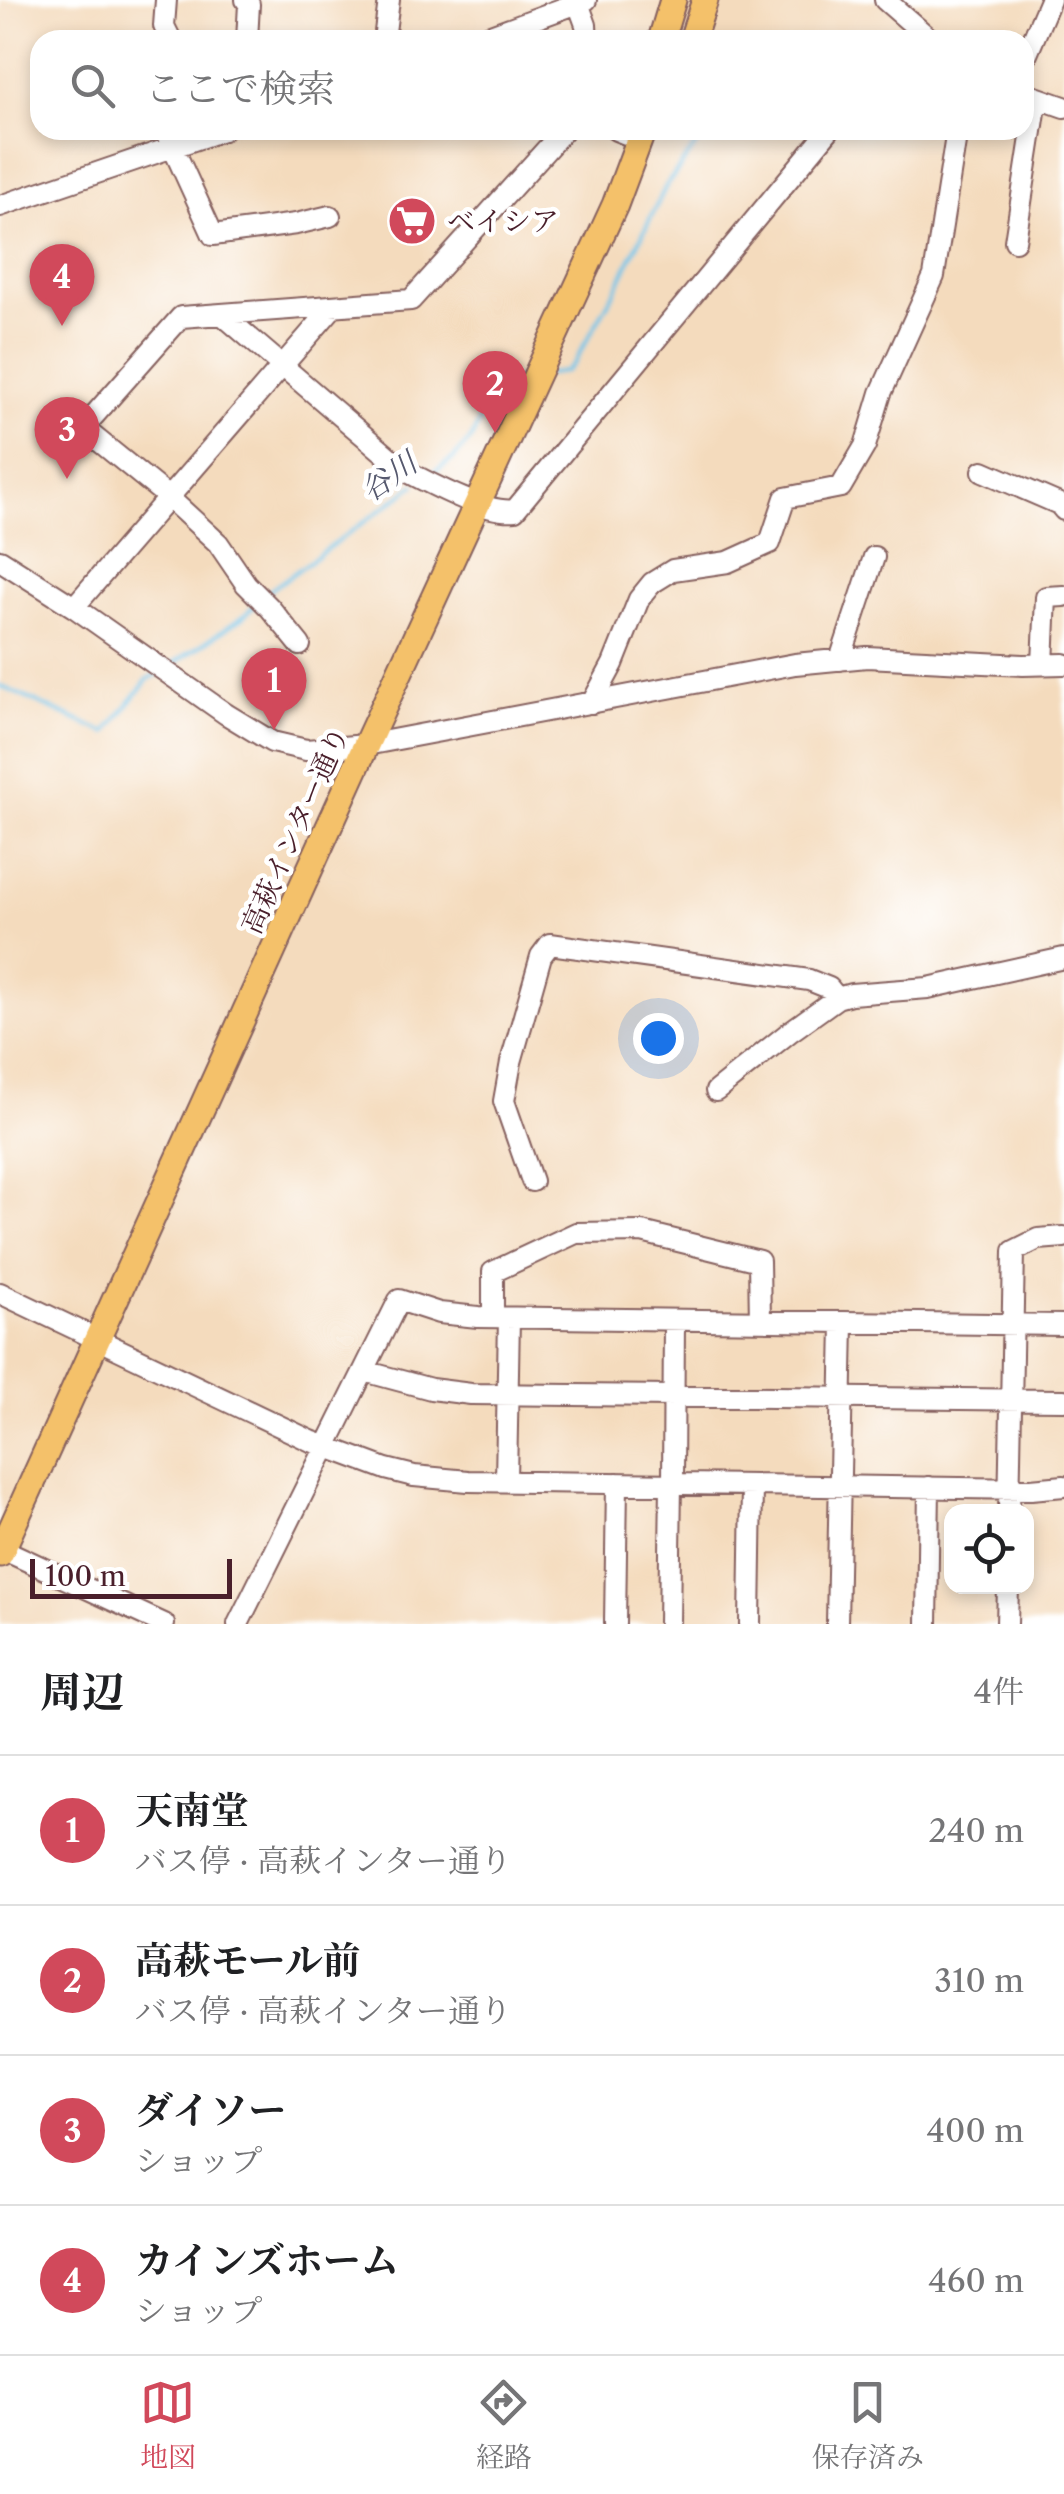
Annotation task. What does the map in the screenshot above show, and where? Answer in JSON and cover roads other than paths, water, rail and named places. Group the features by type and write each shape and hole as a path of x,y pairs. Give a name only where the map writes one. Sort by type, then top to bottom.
{"main road":[{"path":"664,30 673,0"},
{"path":"679,30 689,0"},
{"path":"695,30 705,0"},
{"path":"557,330 577,256 624,140"},
{"path":"557,330 602,262 628,211 655,140"},
{"name":"高萩インター通り","path":"1,1552 557,330"}],"street":[{"path":"166,0 166,30"},
{"path":"246,0 247,30"},
{"path":"385,30 388,0"},
{"path":"885,0 915,30"},
{"path":"1034,38 1050,0"},
{"path":"505,30 582,2 586,30"},
{"path":"1034,97 1064,107"},
{"path":"0,206 165,140"},
{"path":"168,140 213,235 330,216"},
{"path":"300,646 246,584 218,542 83,428 181,317 411,300 555,140"},
{"path":"224,316 404,470 498,511 515,510 822,140"},
{"path":"592,703 613,664 639,599 652,582 673,570 728,562 770,543 785,498 841,486 865,446 880,392 934,276 954,140"},
{"path":"1015,242 1026,140"},
{"path":"74,608 334,306"},
{"path":"983,471 1059,504 1064,510"},
{"path":"840,660 874,558"},
{"path":"0,560 226,714 272,742 306,750 366,745 795,664 867,657 1053,664 1046,597 1064,596"},
{"path":"532,1181 504,1100 541,956 550,944 808,980 830,988 837,998"},
{"path":"716,1090 837,998 928,988 1064,958"},
{"path":"506,1480 507,1394 493,1272 571,1234 642,1232 759,1261 760,1321"},
{"path":"1009,1504 1014,1251 1038,1239 1064,1237"},
{"path":"0,1294 326,1447 414,1476 672,1484 1064,1486"},
{"path":"238,1624 400,1300 439,1313 501,1317 1064,1325"},
{"path":"669,1624 674,1320"},
{"path":"837,1624 843,1322"},
{"path":"364,1371 431,1390 471,1394 1064,1400"},
{"path":"615,1624 617,1483"},
{"path":"750,1624 752,1484"},
{"path":"927,1624 928,1487"},
{"path":"1,1552 164,1624"},
{"path":"1007,1624 1008,1594"}],"waterway":[{"name":"谷川","path":"548,374 564,372 574,363 617,287 666,186 700,140"},
{"name":"谷川","path":"431,474 453,459 471,439 493,392 507,380 523,378"},
{"name":"谷川","path":"265,594 415,485"},
{"name":"谷川","path":"170,666 255,605"},
{"name":"谷川","path":"0,686 106,733 148,679 158,674"}],"place":[{"name":"ベイシア","path":"412,221"},
{"name":"カインズホーム","path":"62,326"},
{"name":"高萩モール前","path":"495,433"},
{"name":"ダイソー","path":"67,479"},
{"name":"天南堂","path":"274,730"}]}
